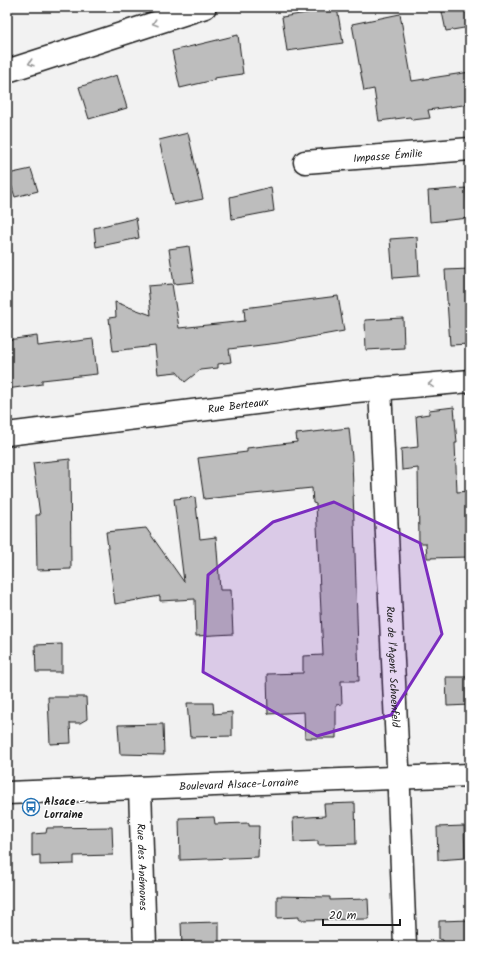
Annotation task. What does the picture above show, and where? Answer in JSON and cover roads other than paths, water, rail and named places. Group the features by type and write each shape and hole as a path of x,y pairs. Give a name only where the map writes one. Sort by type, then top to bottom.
{"street":[{"path":"7,71 205,7"},
{"name":"Impasse Émilie","path":"305,162 470,150"},
{"name":"Rue Berteaux","path":"7,434 380,388 470,381"},
{"name":"Rue de l'Agent Schoenfeld","path":"380,388 405,946"},
{"name":"Boulevard Alsace-Lorraine","path":"7,793 470,775"},
{"name":"Rue des Anémones","path":"140,788 145,946"}],"place":[{"name":"Alsace - Lorraine","path":"31,807"}]}
